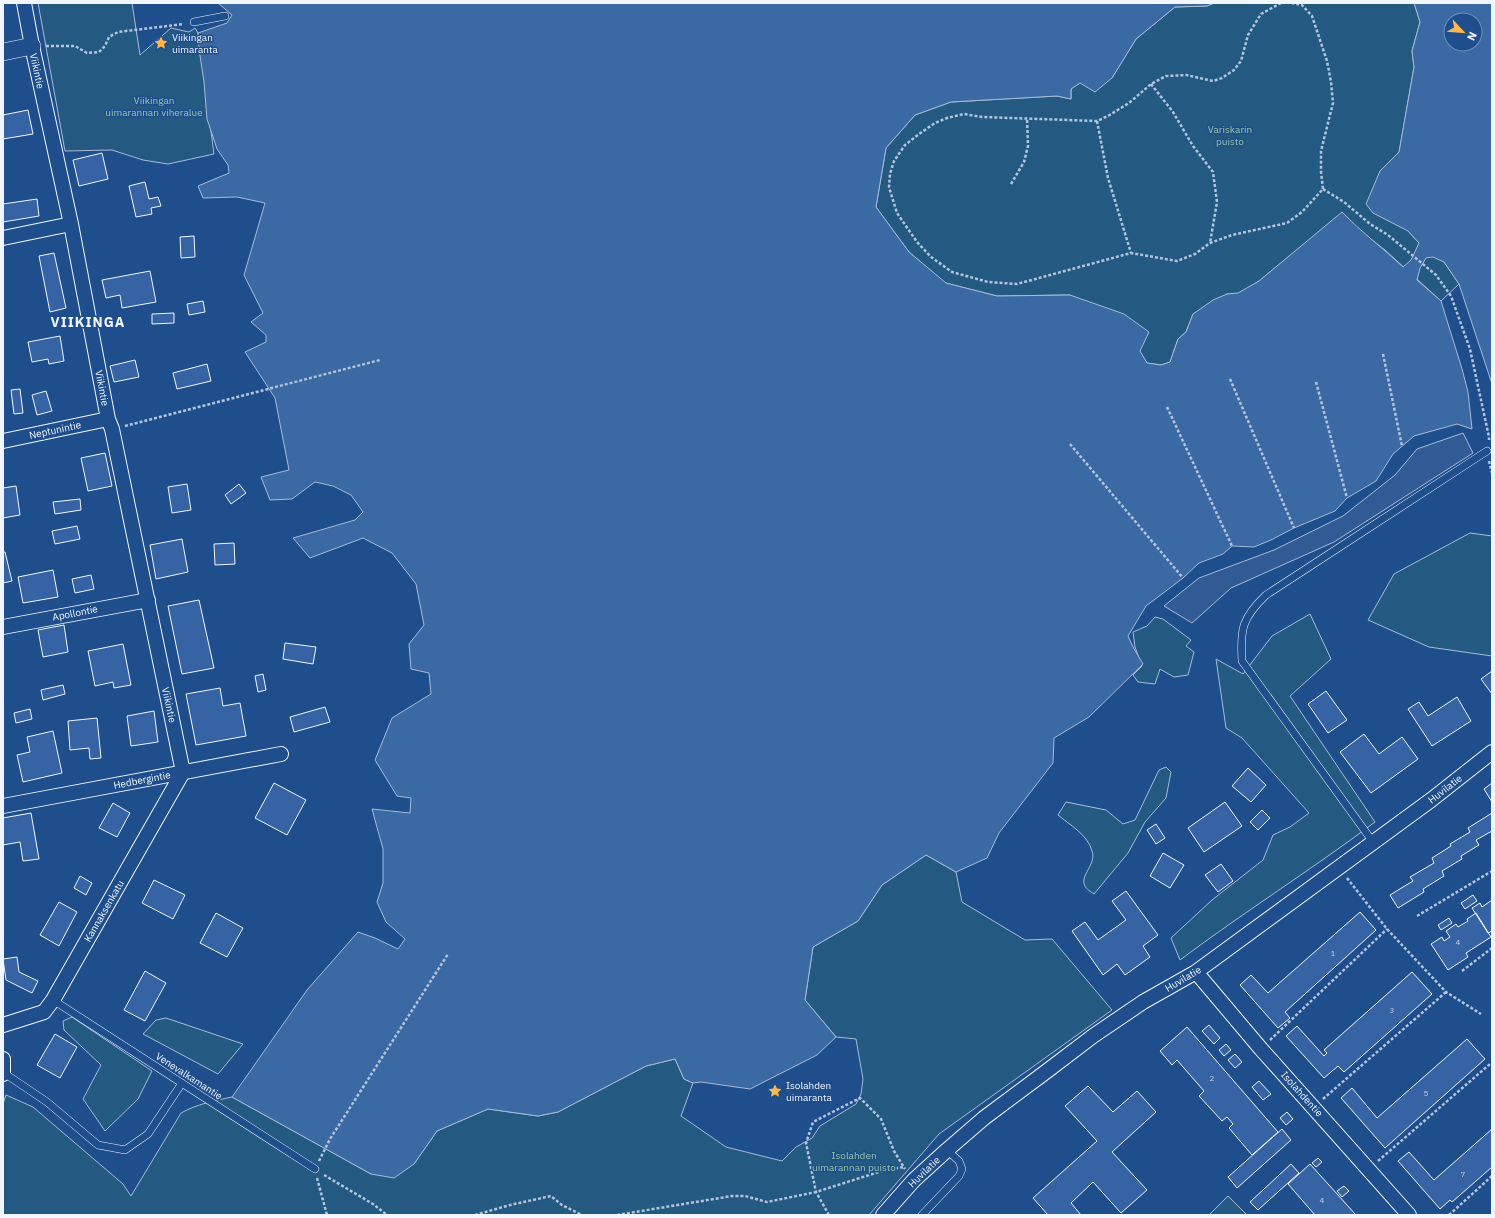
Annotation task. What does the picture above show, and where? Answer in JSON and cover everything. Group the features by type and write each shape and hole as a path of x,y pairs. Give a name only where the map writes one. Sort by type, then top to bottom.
{"street":[{"name":"Viikintie","path":"24,3 71,224 110,424 183,772"},
{"path":"3,52 32,46"},
{"path":"3,238 71,224"},
{"name":"Neptunintie","path":"3,441 110,424"},
{"name":"Apollontie","path":"3,627 148,600"},
{"name":"Huvilatie","path":"882,1215 914,1180 984,1118 1093,1036 1143,1002 1196,972 1432,800 1492,752"},
{"name":"Hedbergintie","path":"3,806 281,754"},
{"name":"Kannaksenkatu","path":"3,1025 44,1012 53,1000 183,772"},
{"name":"Isolahdentie","path":"1196,972 1261,1049 1409,1215"},
{"path":"3,1059 3,1073"}],"lane":[{"path":"194,22 225,16"},
{"path":"1373,842 1242,661 1241,637 1245,619 1255,605 1266,595 1487,451"},
{"name":"Venevalkamantie","path":"53,1000 315,1170"},
{"path":"3,1073 47,1102 98,1145 125,1150 148,1134 182,1083"},
{"path":"922,1215 959,1176 962,1169 959,1161 947,1150"}],"path":[{"path":"1280,3 1261,14 1248,35 1241,61 1234,70 1222,78 1213,81 1186,75 1166,76 1151,84 1129,103 1097,121 982,117 964,114 935,122 905,145 894,161 890,174 889,187 897,213 917,242 931,257 952,272 988,282 1017,284 1131,253 1177,261 1195,254 1210,243 1232,235 1287,223 1302,212 1323,189 1321,151 1333,104 1332,82 1327,61 1312,16 1302,5 1292,3"},
{"path":"32,46 75,46 88,53 99,52 105,46 109,38 118,32 194,22"},
{"path":"1151,84 1173,112 1193,146 1213,172 1217,202 1210,243"},
{"path":"1011,184 1024,162 1028,146 1027,118"},
{"path":"1097,121 1108,178 1131,253"},
{"path":"1323,189 1344,202 1370,224 1399,244 1436,275 1451,296 1470,349 1490,437 1487,451"},
{"path":"1383,354 1402,446"},
{"path":"110,424 272,388 380,360"},
{"path":"1230,379 1294,528"},
{"path":"1316,382 1347,498"},
{"path":"1167,407 1232,546"},
{"path":"1070,444 1183,578"},
{"path":"1339,868 1387,929 1446,992 1481,1014"},
{"path":"1417,916 1492,871"},
{"path":"1261,1049 1387,929"},
{"path":"1462,971 1492,948"},
{"path":"327,1215 315,1170 330,1139 448,954"},
{"path":"1314,1108 1446,992"},
{"path":"1368,1169 1490,1064"},
{"path":"617,1215 732,1196 745,1196 767,1202 816,1192 885,1170 904,1167 894,1151 881,1119 860,1098 813,1122 806,1144 816,1192 829,1215"},
{"path":"315,1170 373,1204 387,1215"},
{"path":"1449,1215 1492,1176"},
{"path":"475,1215 510,1205 551,1196 562,1205 582,1215"}],"green space":[{"name":"Viikingan uimarannan viheralue","path":"38,3 132,3 140,55 171,28 189,32 195,28 198,33 214,154 168,164 143,160 112,150 65,151"},
{"name":"Variskarin puisto","path":"1214,3 1414,3 1420,22 1412,51 1414,67 1399,153 1380,171 1408,231 1419,243 1444,262 1459,284 1441,301 1385,250 1358,229 1342,213 1259,281 1238,294 1227,294 1193,314 1186,332 1178,339 1170,362 1161,365 1147,363 1140,352 1070,295 997,296 945,283 909,252 876,207 886,148 915,115 951,102 1057,96 1071,99 1071,89 1080,83 1112,78 1136,39 1175,7 1207,6"},
{"path":"1470,533 1492,536 1492,656 1429,647 1368,620 1394,574"},
{"path":"1310,614 1331,659 1290,696 1375,822 1180,960 1171,938 1212,900 1263,860 1273,835 1290,827 1309,813 1242,738 1226,728 1216,659 1243,674 1272,636"},
{"path":"1155,617 1163,619 1191,640 1186,646 1194,652 1188,675 1174,677 1160,669 1155,684 1138,682 1133,675 1142,666 1135,647 1133,632 1147,626"},
{"path":"1166,767 1171,772 1166,798 1145,822 1128,853 1094,894 1086,888 1084,882 1084,878 1093,856 1090,845 1083,835 1058,815 1066,802 1106,810 1123,824 1135,820 1159,770"},
{"name":"Isolahden uimarannan puisto","path":"926,855 956,872 962,902 1025,940 1052,939 1112,1010 939,1134 869,1215 3,1215 3,1104 6,1095 33,1107 123,1184 131,1196 181,1113 193,1107 212,1101 232,1097 371,1174 414,1164 437,1131 488,1109 538,1116 558,1112 646,1066 675,1059 684,1079 693,1083 681,1116 726,1147 782,1161 796,1147 812,1138 820,1126 856,1104 861,1094 863,1079 856,1039 836,1037 805,1000 813,947 858,921 882,885"},
{"path":"72,1017 152,1071 138,1099 105,1131 83,1099 101,1065 64,1030 63,1021"},
{"path":"166,1018 243,1044 218,1074 143,1034 156,1020"},
{"path":"1228,1196 1247,1215 1209,1215"}],"shaded area":[{"path":"218,3 1214,3 1207,6 1175,7 1136,39 1112,78 1095,92 1080,83 1071,89 1071,99 1057,96 951,102 915,115 886,148 876,207 909,252 946,283 997,296 1070,295 1124,314 1149,332 1140,351 1147,363 1161,365 1170,362 1178,339 1186,332 1193,314 1213,300 1227,294 1238,293 1259,281 1342,212 1403,267 1411,260 1419,243 1408,231 1373,213 1366,204 1380,171 1399,152 1414,67 1412,51 1420,22 1414,3 1492,3 1492,384 1459,284 1444,262 1433,257 1426,258 1420,268 1417,280 1441,301 1468,392 1472,429 1457,424 1414,436 1393,454 1376,481 1347,498 1335,511 1254,547 1232,546 1223,554 1199,563 1183,578 1146,606 1128,636 1143,664 1089,717 1054,738 1053,763 999,833 987,858 956,872 926,855 882,885 858,921 813,947 805,1000 836,1037 817,1055 750,1089 701,1082 693,1083 684,1079 675,1059 646,1066 558,1112 538,1116 488,1109 437,1131 414,1164 394,1178 371,1174 232,1097 307,990 358,932 398,949 405,939 386,922 377,902 383,883 383,849 372,809 410,813 411,798 397,796 375,760 392,718 431,694 429,673 411,669 409,644 424,625 416,584 392,553 363,538 310,558 293,538 355,520 363,512 351,495 333,486 315,482 292,499 270,500 261,477 289,470 275,398 245,352 266,342 266,335 251,322 263,313 244,275 265,203 237,197 203,198 198,186 229,173 228,165 217,149 207,119 198,33 227,23 232,15"},
{"path":"1463,433 1473,453 1334,542 1231,588 1192,623 1164,606 1199,578 1274,550 1343,516 1395,475 1417,449"}],"building":[{"path":"28,110 33,134 3,139 3,115"},
{"path":"102,153 108,179 79,186 73,160"},
{"path":"145,182 149,199 158,197 161,206 151,208 152,214 136,217 129,186"},
{"path":"37,199 39,216 3,222 3,204"},
{"path":"194,236 195,257 181,258 180,237"},
{"path":"54,253 66,308 50,312 39,256"},
{"path":"150,271 156,302 122,308 120,295 106,298 102,280"},
{"path":"203,301 205,312 189,315 187,304"},
{"path":"174,313 174,323 152,324 152,314"},
{"path":"60,336 64,361 49,364 48,359 32,362 28,342"},
{"path":"135,360 139,377 114,382 110,366"},
{"path":"207,364 211,381 177,389 173,373"},
{"path":"20,389 23,413 14,414 11,390"},
{"path":"46,391 52,411 37,415 32,395"},
{"path":"105,453 112,486 88,491 81,458"},
{"path":"187,484 191,510 172,513 168,487"},
{"path":"239,484 246,493 231,504 225,495"},
{"path":"16,486 20,515 3,518 3,488"},
{"path":"80,499 81,510 55,514 53,502"},
{"path":"77,526 80,539 55,544 52,531"},
{"path":"182,539 188,572 156,579 150,545"},
{"path":"234,543 235,564 215,565 214,544"},
{"path":"3,552 5,552 12,581 3,583"},
{"path":"53,570 58,597 23,603 18,577"},
{"path":"91,575 94,589 75,593 72,579"},
{"path":"199,600 214,668 182,674 168,606"},
{"path":"64,625 68,652 43,657 38,630"},
{"path":"285,643 316,647 313,664 283,659"},
{"path":"123,644 131,685 114,688 113,682 95,686 88,651"},
{"path":"1492,671 1492,694 1481,679"},
{"path":"263,674 266,690 258,692 255,676"},
{"path":"63,685 65,694 43,700 41,690"},
{"path":"220,688 223,706 240,703 246,736 196,745 186,694"},
{"path":"1326,691 1347,720 1328,733 1308,704"},
{"path":"1457,697 1471,721 1432,746 1408,709 1419,702 1428,716"},
{"path":"325,707 330,722 294,732 290,717"},
{"path":"30,709 32,719 16,723 14,713"},
{"path":"154,711 158,742 131,746 127,716"},
{"path":"97,718 101,758 90,759 89,748 70,750 68,721"},
{"path":"53,731 62,773 23,782 17,755 30,752 27,737"},
{"path":"1364,734 1379,754 1402,737 1418,759 1371,793 1340,752"},
{"path":"1248,768 1266,785 1251,802 1232,786"},
{"path":"274,783 306,800 287,835 255,818"},
{"path":"1492,783 1492,802 1484,789"},
{"path":"1225,802 1242,826 1204,852 1188,828"},
{"path":"113,803 130,813 117,837 99,828"},
{"path":"1262,810 1270,818 1258,830 1250,822"},
{"path":"31,813 39,859 23,861 20,842 3,845 3,818"},
{"path":"1492,813 1492,831 1476,840 1479,845 1461,856 1462,859 1442,871 1444,876 1423,889 1424,892 1398,908 1390,895 1413,881 1410,877 1434,863 1432,858 1451,846 1450,844 1470,832 1468,828"},
{"path":"1156,824 1165,838 1156,844 1147,830"},
{"path":"1163,853 1184,865 1170,888 1150,876"},
{"path":"1221,864 1233,881 1218,892 1205,875"},
{"path":"80,876 92,883 86,895 74,888"},
{"path":"154,880 185,895 173,919 142,903"},
{"path":"1126,891 1158,935 1143,946 1150,957 1125,975 1117,964 1103,975 1072,931 1085,922 1098,940 1126,920 1112,901"},
{"path":"1473,895 1477,901 1465,909 1461,903"},
{"path":"1492,900 1492,931 1488,933 1472,908 1480,903 1482,907"},
{"path":"59,902 77,912 59,946 40,935"},
{"path":"1360,912 1376,930 1285,1012 1290,1018 1278,1028 1240,985 1251,975 1268,993"},
{"path":"216,913 243,928 227,957 200,943"},
{"path":"1476,913 1491,937 1466,953 1468,957 1448,970 1431,944 1442,937 1444,941 1450,937 1446,931 1456,924 1458,927 1468,921 1467,919"},
{"path":"1449,918 1452,923 1441,930 1438,925"},
{"path":"17,957 19,972 38,981 32,993 6,980 3,959"},
{"path":"145,971 166,983 145,1021 124,1010"},
{"path":"1412,972 1432,994 1344,1072 1338,1066 1324,1078 1286,1036 1297,1026 1324,1056 1327,1053 1324,1050"},
{"path":"1209,1025 1220,1038 1214,1044 1202,1031"},
{"path":"1187,1027 1278,1132 1252,1155 1229,1128 1233,1124 1227,1117 1222,1121 1199,1096 1204,1091 1177,1060 1172,1065 1160,1051"},
{"path":"55,1034 77,1047 60,1078 37,1065"},
{"path":"1467,1039 1485,1059 1385,1148 1341,1098 1352,1088 1377,1118"},
{"path":"1226,1044 1231,1050 1224,1056 1219,1050"},
{"path":"1235,1054 1242,1062 1235,1068 1228,1060"},
{"path":"1259,1081 1271,1094 1263,1100 1252,1087"},
{"path":"1088,1086 1113,1112 1137,1091 1156,1112 1112,1152 1147,1190 1121,1213 1093,1182 1071,1203 1081,1215 1048,1215 1033,1198 1097,1141 1065,1106"},
{"path":"1287,1112 1293,1119 1286,1125 1280,1118"},
{"path":"1282,1129 1291,1140 1237,1188 1228,1177"},
{"path":"1492,1129 1492,1167 1452,1202 1450,1200 1440,1209 1398,1161 1409,1152 1434,1180"},
{"path":"1318,1158 1322,1162 1316,1167 1312,1163"},
{"path":"1291,1164 1299,1173 1258,1210 1250,1202"},
{"path":"1310,1164 1356,1215 1315,1215 1288,1184"},
{"path":"1344,1186 1349,1191 1342,1197 1337,1191"}],"place":[{"name":"Viikingan uimaranta","path":"161,43"},
{"name":"Isolahden uimaranta","path":"775,1091"}],"district":[{"name":"VIIKINGA","path":"88,322"}]}
